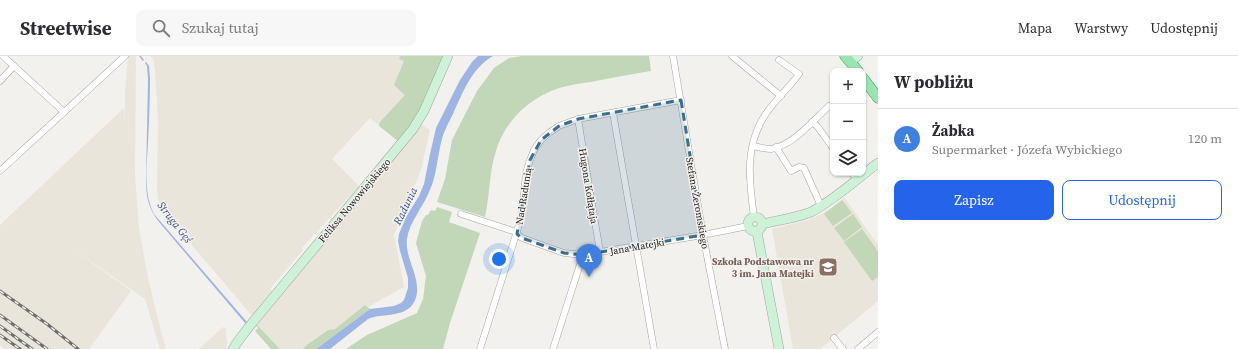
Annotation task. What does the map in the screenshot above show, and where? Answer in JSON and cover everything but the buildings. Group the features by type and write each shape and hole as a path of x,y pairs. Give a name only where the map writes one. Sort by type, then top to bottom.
{"main road":[{"path":"851,58 856,68"},
{"path":"866,82 878,98"}],"street":[{"path":"3,56 64,112"},
{"path":"0,171 125,56"},
{"name":"Feliksa Nowowiejskiego","path":"233,349 243,334 413,129 424,111 448,56"},
{"name":"Stefana Żeromskiego","path":"673,56 703,235 725,349"},
{"path":"732,56 781,96"},
{"path":"754,217 749,174 753,146 762,121 772,105 793,83 799,74 779,60"},
{"path":"0,81 14,66"},
{"name":"Nad Radunią","path":"480,349 517,234 522,214 526,173 534,150 541,140 559,126 578,119 680,100"},
{"path":"753,146 776,148 800,134 829,106"},
{"path":"613,113 654,349"},
{"name":"Hugona Kołłątaja","path":"578,119 600,252"},
{"path":"812,122 830,144"},
{"path":"776,148 791,171 799,166 804,168 821,206"},
{"path":"866,170 878,163"},
{"path":"763,224 810,212 821,206 854,176"},
{"name":"Jana Matejki","path":"461,214 513,231 522,238 564,253 583,255 748,226"},
{"path":"754,217 760,218 763,224 761,230 757,232 750,230 748,226 749,220 754,217"},
{"path":"757,232 778,349"},
{"path":"553,349 583,255"},
{"path":"858,349 878,332"},
{"path":"834,338 843,349"}],"highlighted area":[{"path":"681,100 703,235 583,255 564,253 522,238 517,234 530,160 541,140 559,126 578,119"}],"shaded area":[{"path":"129,56 136,56 135,175 139,228 148,278 166,349 160,349 145,299 67,245 131,291 89,349 5,349 0,345 0,225 124,108 125,123 125,93"},
{"path":"150,56 445,56 398,141 370,118 332,159 359,186 302,248 303,250 270,289 272,291 252,316 164,211 158,199 158,121 155,70 153,59"},
{"path":"421,124 430,130 421,170 394,235 404,287 368,307 365,305 335,329 328,330 302,349 280,349 257,325"},
{"name":"Szkoła Podstawowa nr 3 im. Jana Matejki","path":"844,197 878,245 878,301 820,349 793,349 772,229 808,220 822,214"},
{"path":"223,327 226,329 227,349 199,349"}],"green space":[{"path":"400,56 445,56 423,105 411,125 398,141 379,126 380,122 405,95 394,85 404,61 399,59"},
{"path":"522,56 649,56 651,71 563,87 538,98 522,110 509,125 499,142 492,167 485,217 437,202 445,179 452,140 477,91 494,68 509,58"},
{"path":"842,200 852,213 833,226 824,214"},
{"path":"437,207 452,212 449,222 480,233 450,323 443,349 346,349 367,335 417,313 423,299 426,276 416,243 422,221 431,210 435,211"},
{"path":"853,214 862,227 844,241 834,228"},
{"path":"862,229 878,251 878,277 872,281 844,242"},
{"path":"365,305 370,309 316,349 302,349 328,330 335,329"},
{"path":"256,325 280,349 271,349 255,331 258,328"}],"water":[{"path":"478,56 493,56 485,61 473,74 460,97 443,136 432,186 408,233 408,255 417,288 413,304 404,311 398,313 368,319 330,349 316,349 370,309 394,306 404,300 408,288 408,278 400,251 398,241 399,234 406,217 419,196 424,184 436,128 460,80"},
{"path":"146,62 149,66 150,78 146,178 148,79 147,66 145,63"},
{"path":"146,180 148,197 154,214 247,322 245,323 159,222 155,217 147,196"}],"waterway":[{"name":"Struga Gęś","path":"140,56 143,60"}],"railway":[{"path":"0,291 47,324 78,349"},
{"path":"0,315 47,349"},
{"path":"0,326 32,349"},
{"path":"0,335 20,349"}],"place":[{"name":"Szkoła Podstawowa nr 3 im. Jana Matejki","path":"828,267"},
{"name":"Żabka","path":"589,277"}],"water label":[{"name":"Radunia","path":"405,206"}]}
